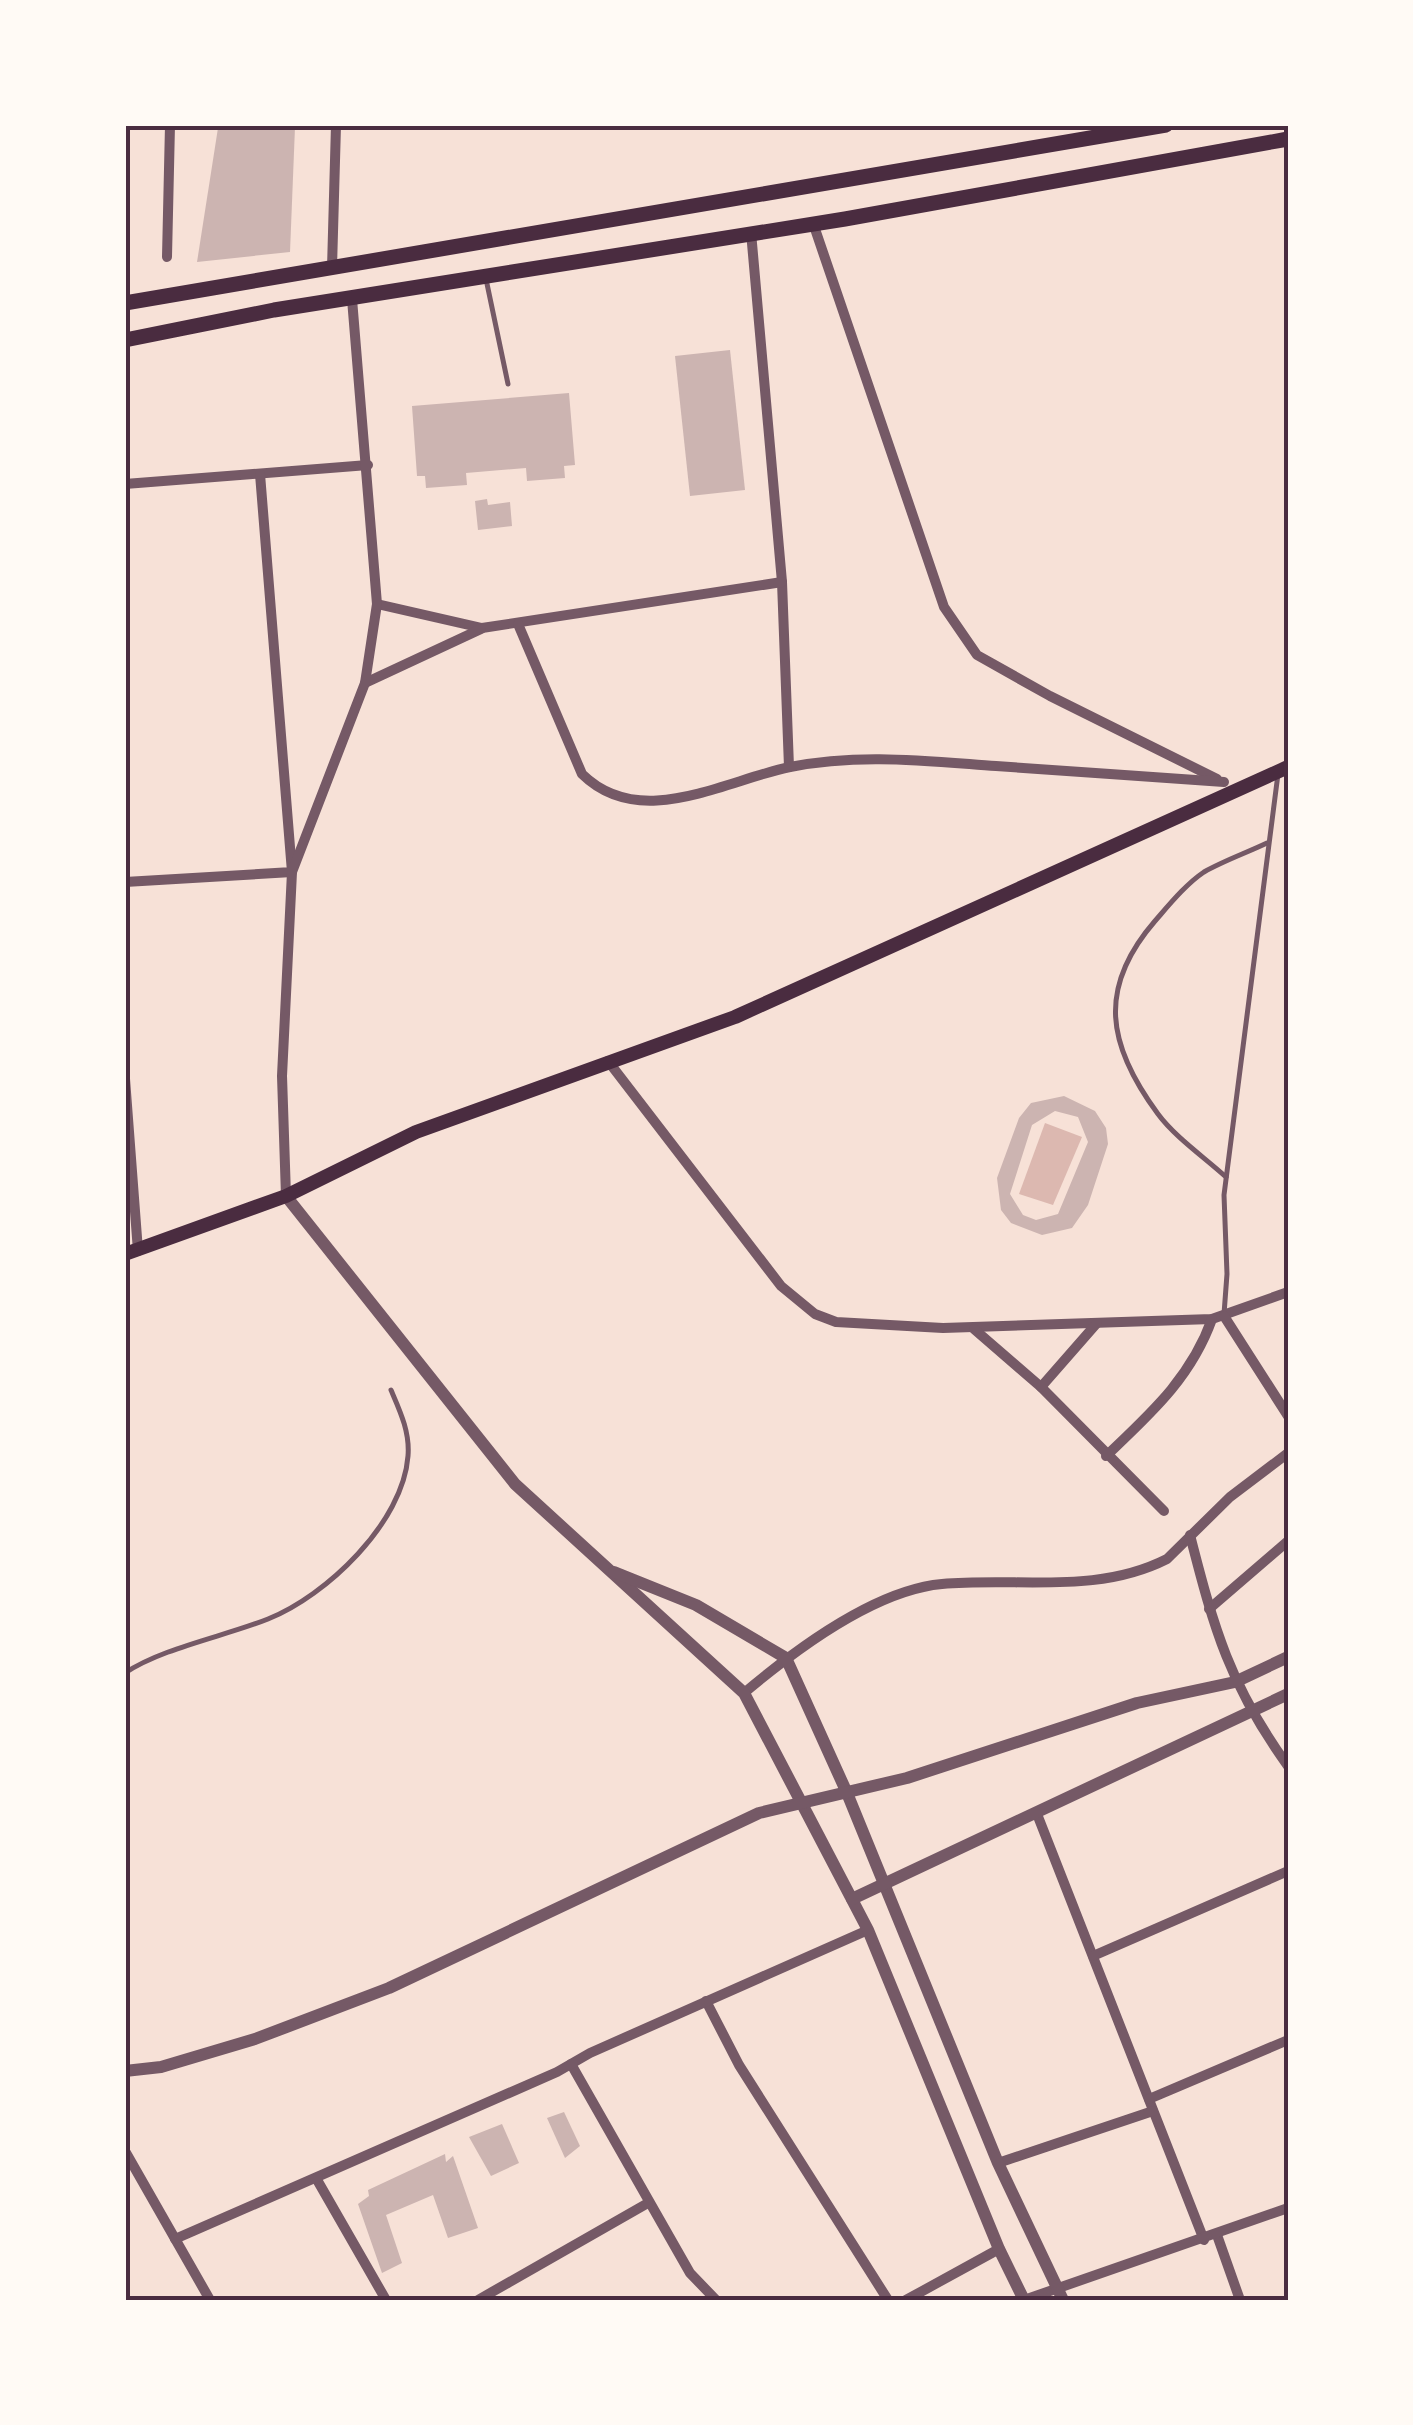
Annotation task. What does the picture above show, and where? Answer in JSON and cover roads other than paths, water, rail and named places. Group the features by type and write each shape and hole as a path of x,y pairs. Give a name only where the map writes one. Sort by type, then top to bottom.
{"main road":[{"path":"125,303 1166,125"},
{"path":"125,340 1288,139"},
{"path":"131,1252 286,1196 416,1132 736,1017 1231,786 1283,769"}],"street":[{"path":"167,257 170,125"},
{"path":"332,268 336,125"},
{"path":"813,224 944,607 977,655 1231,786"},
{"path":"751,232 782,582 789,767"},
{"path":"292,872 365,682 377,604 352,298"},
{"path":"125,484 368,466"},
{"path":"260,474 292,872 282,1076 286,1196 515,1484 744,1693 868,1930 999,2249 1024,2300 1061,2295 1288,2208"},
{"path":"365,682 482,628 782,582"},
{"path":"377,604 482,628"},
{"path":"518,624 582,774 601,792 644,802 718,790 789,767 869,757 1231,786"},
{"path":"125,882 292,872"},
{"path":"608,1061 780,1286 798,1302 836,1322 974,1328 1218,1318 1288,1292"},
{"path":"125,1079 131,1252"},
{"path":"1218,1318 1288,1416"},
{"path":"1106,1456 1176,1388 1218,1318"},
{"path":"1041,1387 1097,1324"},
{"path":"974,1328 1041,1387 1164,1511"},
{"path":"744,1693 786,1658 897,1592 940,1584 1114,1580 1167,1559 1230,1497 1288,1453"},
{"path":"1190,1535 1209,1609 1234,1682 1288,1766"},
{"path":"1209,1609 1288,1541"},
{"path":"605,1568 696,1605 786,1658 847,1793 998,2163 1061,2295"},
{"path":"125,2071 162,2067 255,2039 389,1988 759,1813 906,1778 1137,1703 1234,1682 1288,1657"},
{"path":"852,1899 1288,1694"},
{"path":"1037,1814 1204,2240"},
{"path":"1093,1956 1288,1871"},
{"path":"175,2239 868,1930"},
{"path":"706,2001 739,2065 888,2300"},
{"path":"998,2163 1151,2105 1288,2040"},
{"path":"571,2064 690,2273 716,2300"},
{"path":"125,2152 210,2300"},
{"path":"316,2178 386,2300"},
{"path":"478,2300 648,2204"},
{"path":"1217,2235 1240,2300"},
{"path":"906,2300 999,2249"}],"lane":[{"path":"486,277 508,384"},
{"path":"1218,1318 1226,1176 1268,843 1283,769"},
{"path":"1226,1176 1160,1116 1134,1074 1112,1018 1114,989 1133,946 1179,895 1202,874 1268,843"},
{"path":"125,1673 298,1606 336,1576 365,1546 390,1507 408,1458 406,1428 392,1390"}]}
